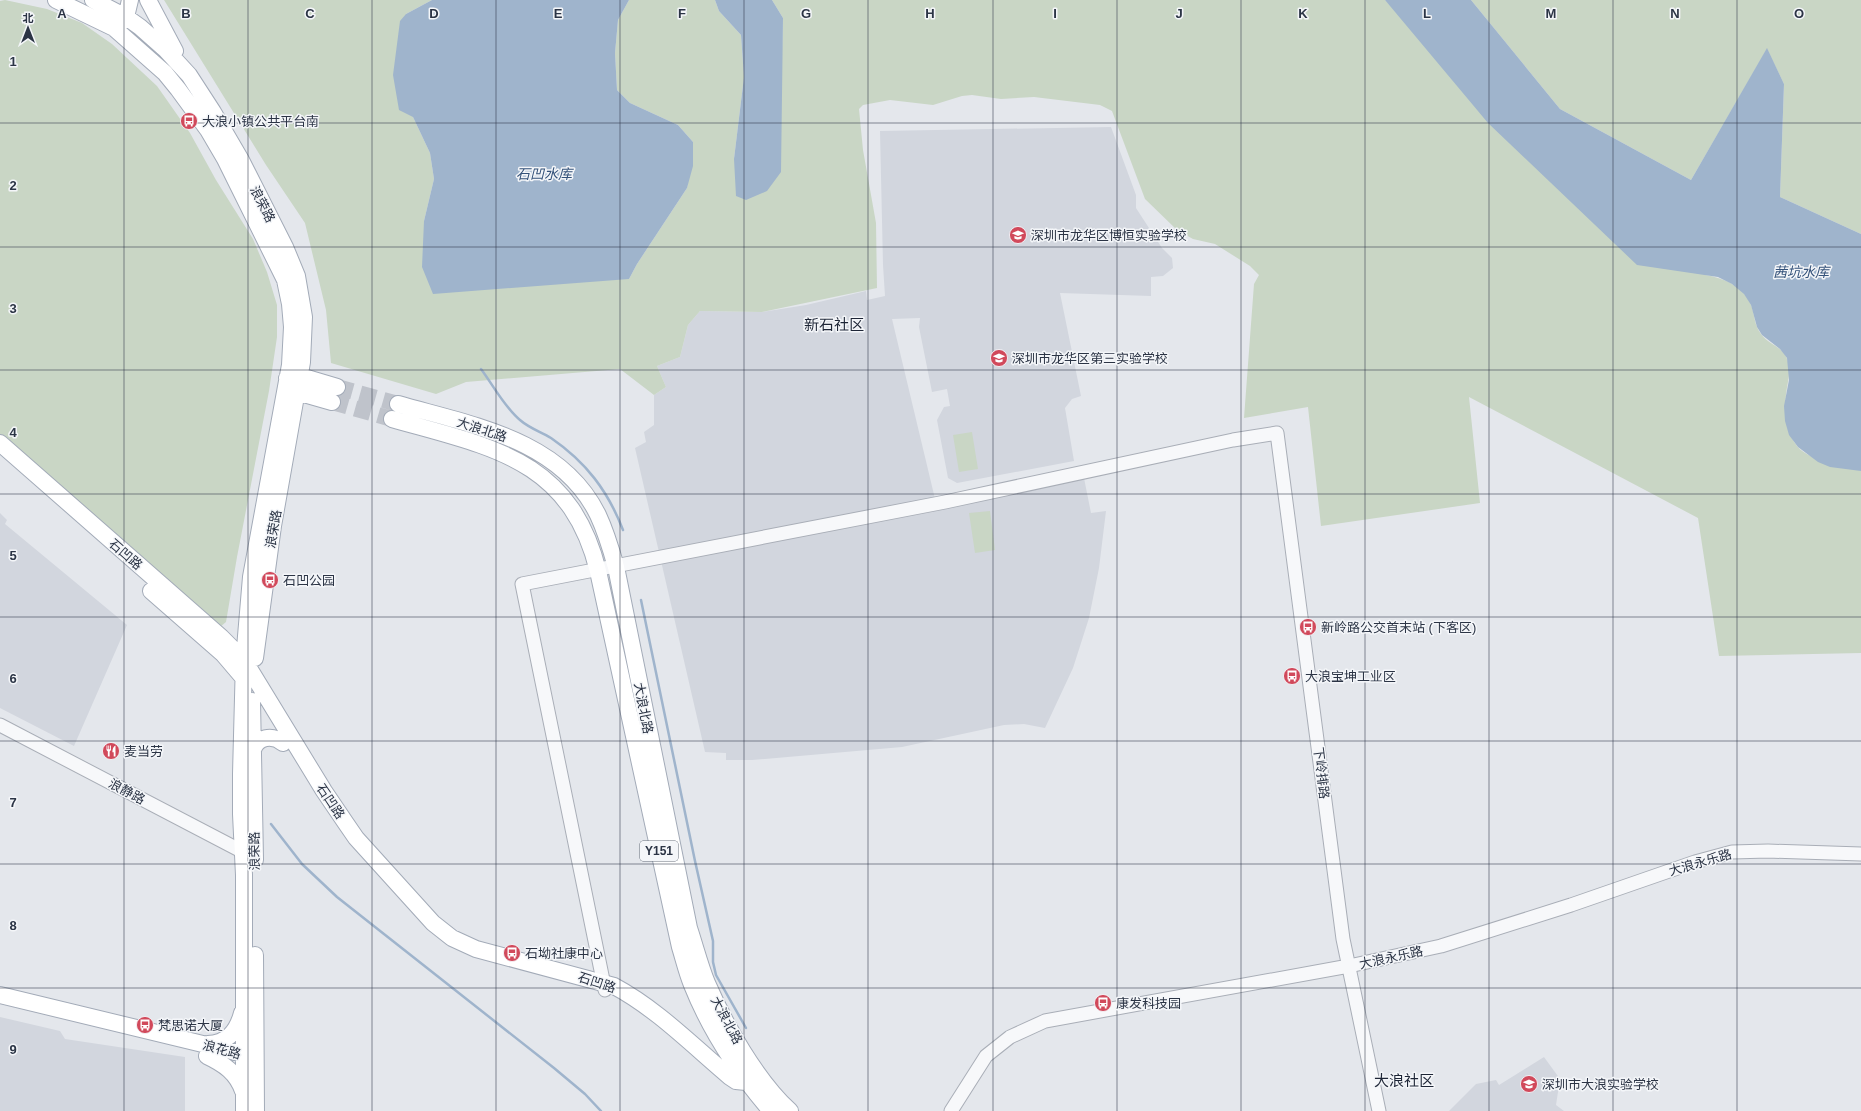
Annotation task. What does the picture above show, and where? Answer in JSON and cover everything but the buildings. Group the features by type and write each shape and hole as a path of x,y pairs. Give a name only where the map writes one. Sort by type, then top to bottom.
{"main road":[{"name":"浪荣路","path":"56,0 114,28 165,73 194,110 225,158 284,280 290,304 292,327 290,365 294,377"},
{"name":"浪荣路","path":"93,0 118,9 156,42 189,75 241,160 294,267 300,288 304,317 303,346 294,377 251,577 247,670 247,779 254,824 249,855 244,1006 248,1060 256,1111"},
{"path":"114,28 118,9 130,0"},
{"path":"148,0 158,22 189,75"},
{"path":"332,402 297,392 294,377 337,386"},
{"name":"浪荣路","path":"247,670 259,617 269,548 297,392"},
{"name":"大浪北路","path":"771,1111 746,1080 706,1014 692,985 680,947 598,571 594,554 585,530 570,503 548,481 516,459 395,412 483,429 518,441 550,459 579,486 598,514 616,567 689,928 707,983 730,1027 763,1082 778,1100 790,1111"},
{"name":"石凹路","path":"0,443 221,637 247,670 345,822 423,913 438,927 452,938 476,949 604,987"},
{"name":"石凹路","path":"0,454 217,650 247,670 252,692 332,820 423,926 453,949 465,954 604,987 614,986 637,1000 736,1081 746,1082 746,1080"},
{"name":"浪荣路","path":"244,1111 244,1093 248,1060 249,855 241,814 252,750 252,692"},
{"path":"252,750 257,743 264,738 275,738 283,743"},
{"name":"浪花路","path":"0,995 206,1050"},
{"name":"浪花路","path":"0,1006 248,1060"},
{"path":"244,1006 236,1028 228,1038 206,1050 234,1074 240,1082 244,1093"}],"street":[{"name":"下岭排路","path":"616,567 945,502 1233,440 1277,433 1343,939 1379,1111"},
{"path":"604,987 522,584 616,567"},
{"name":"浪静路","path":"0,725 249,855"},
{"name":"大浪永乐路","path":"951,1111 986,1056 1010,1037 1045,1021 1349,966 1441,946 1571,905 1695,862 1732,852 1768,851 1861,854"}],"shaded area":[{"path":"1111,127 1136,195 1136,208 1162,248 1172,258 1173,268 1163,276 1151,277 1151,296 1060,293 1081,396 1072,399 1065,408 1074,461 957,483 948,478 937,420 944,407 950,406 947,389 932,392 919,327 920,318 892,319 936,503 1083,473 1091,513 1106,511 1099,568 1089,618 1073,668 1045,728 1024,724 1004,725 902,747 752,760 726,760 726,753 705,752 635,448 646,442 644,432 654,425 654,395 666,387 657,366 680,357 688,325 700,311 762,312 806,305 866,291 867,300 885,296 880,131"},
{"path":"0,513 7,520 5,524 127,625 74,746 0,708"},
{"path":"0,1017 60,1031 65,1039 185,1057 185,1111 0,1111"},
{"name":"深圳市大浪实验学校","path":"1544,1057 1560,1079 1556,1105 1564,1111 1449,1111 1476,1084 1496,1080 1499,1085"}],"green space":[{"path":"5,0 47,9 82,23 112,44 157,86 190,133 216,180 253,239 267,272 277,305 277,337 269,391 226,622 220,627 0,438 0,1"},
{"path":"164,0 432,0 406,14 413,117 430,153 434,179 424,221 629,279 637,264 687,188 693,142 678,125 630,103 617,90 615,53 618,20 629,0 715,0 719,11 741,35 744,77 734,159 782,49 783,18 772,0 1385,0 1705,275 1719,278 1732,284 1748,298 1759,331 1765,338 1782,351 1788,360 1789,374 1785,415 1793,440 1803,452 1811,456 1861,471 1861,653 1719,656 1698,518 1469,397 1480,503 1321,526 1308,407 1244,418 1254,284 1259,275 1250,266 1215,244 1193,239 1177,230 1145,199 1112,111 1100,105 1034,97 1001,99 972,95 962,96 933,105 890,100 863,105 859,109 863,150 876,223 877,288 762,312 700,311 688,325 680,357 657,366 666,387 654,395 620,369 466,382 436,394 331,363 326,310 305,223 266,165"},
{"path":"1471,0 1861,0 1861,234 1780,197 1784,84 1767,49 1691,180 1560,109"},
{"path":"972,432 978,469 959,472 953,435"},
{"path":"990,511 995,550 975,553 969,513"}],"water":[{"name":"石凹水库","path":"432,0 629,0 618,20 615,53 617,90 630,103 678,125 693,142 693,166 687,188 637,264 629,279 433,294 422,267 424,221 434,179 430,153 413,117 399,110 393,75 400,21 406,14"},
{"path":"715,0 772,0 783,18 781,172 767,191 746,200 736,196 734,159 744,77 741,35 719,11"},
{"name":"茜坑水库","path":"1385,0 1471,0 1560,109 1691,180 1767,48 1784,84 1780,197 1861,234 1861,471 1830,467 1818,462 1798,447 1789,435 1785,421 1784,406 1789,380 1787,358 1780,349 1762,335 1757,327 1751,305 1744,294 1732,284 1718,277 1637,265 1488,123"}],"waterway":[{"path":"481,369 504,403 520,420 564,447 585,467 603,490 623,530"},
{"path":"641,600 713,941 713,962 716,975 746,1028"},
{"path":"271,824 302,864 337,897 554,1068 585,1094 601,1111"}],"tunnel":[{"path":"337,387 398,404"},
{"path":"332,402 392,419"}],"place":[{"name":"大浪小镇公共平台南","path":"189,121"},
{"name":"深圳市龙华区博恒实验学校","path":"1018,235"},
{"name":"深圳市龙华区第三实验学校","path":"999,358"},
{"name":"石凹公园","path":"270,580"},
{"name":"新岭路公交首末站 (下客区)","path":"1308,627"},
{"name":"大浪宝坤工业区","path":"1292,676"},
{"name":"麦当劳","path":"111,751"},
{"name":"石坳社康中心","path":"512,953"},
{"name":"康发科技园","path":"1103,1003"},
{"name":"梵思诺大厦","path":"145,1025"},
{"name":"深圳市大浪实验学校","path":"1529,1084"}],"district":[{"name":"新石社区","path":"834,325"},
{"name":"大浪社区","path":"1404,1081"}]}
